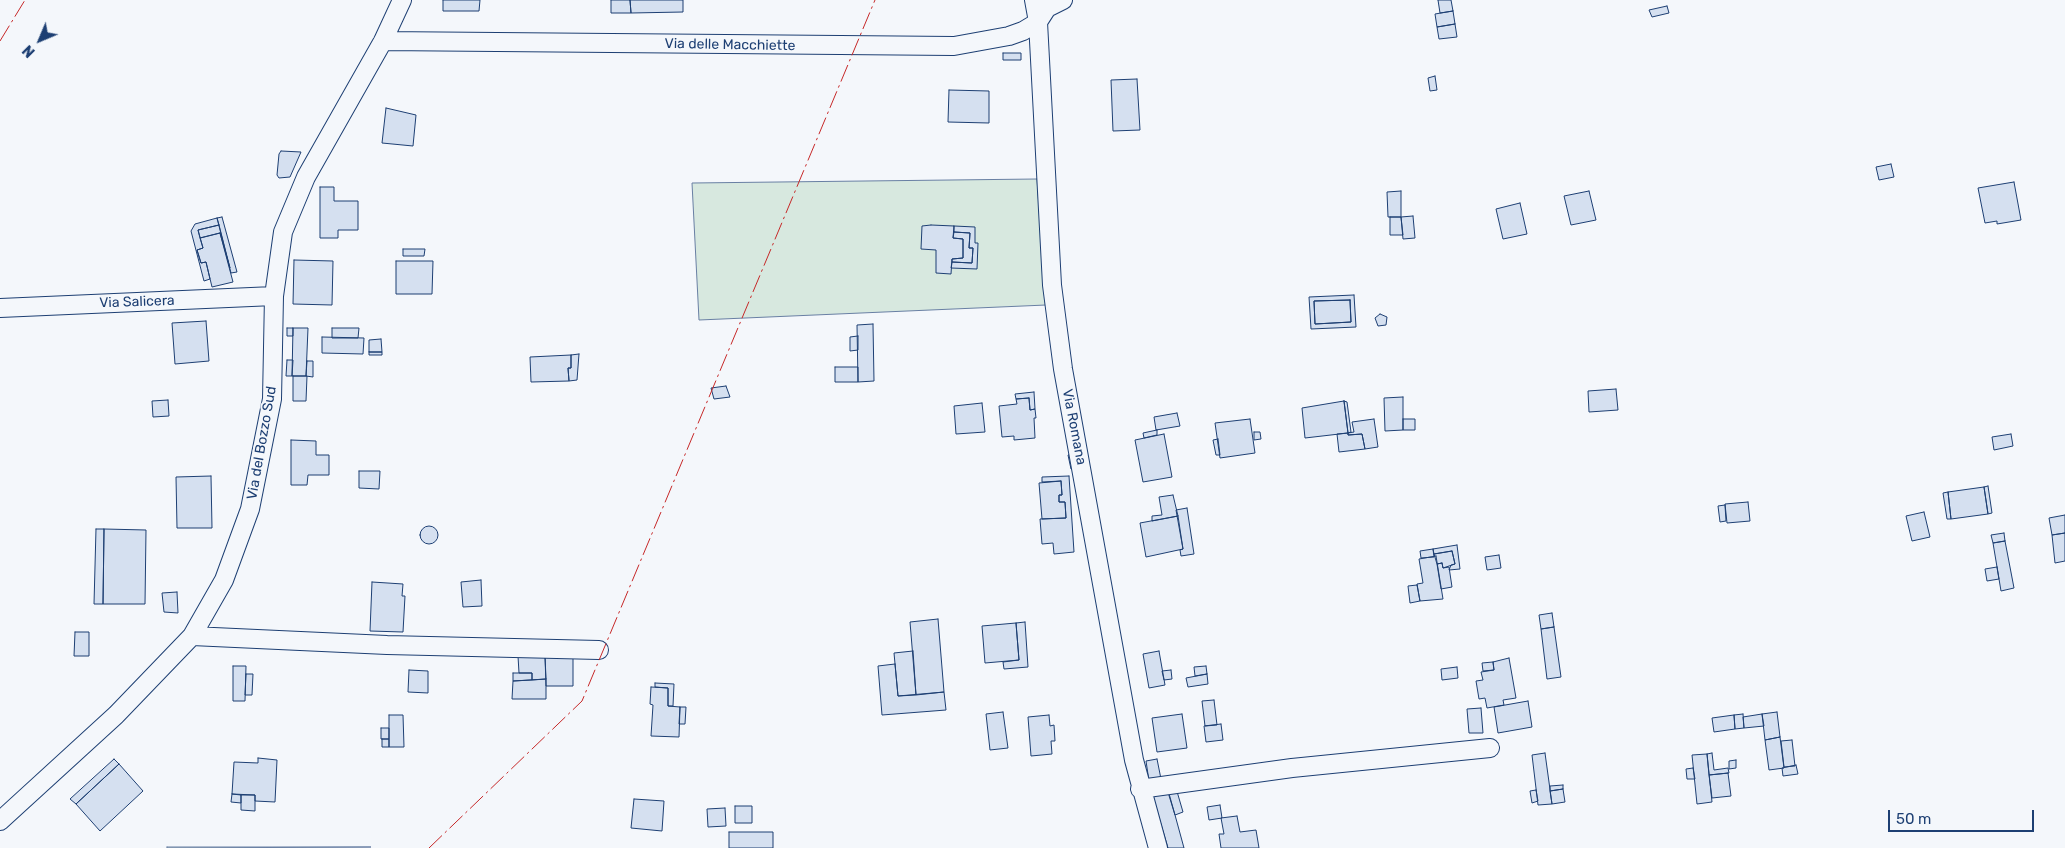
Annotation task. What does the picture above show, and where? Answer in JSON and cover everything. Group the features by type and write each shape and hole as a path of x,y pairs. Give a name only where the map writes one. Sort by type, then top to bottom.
{"street":[{"name":"Via del Bozzo Sud","path":"0,821 116,716 192,636 224,580 250,509 272,399 274,296 283,232 306,177 383,41 402,0"},
{"name":"Via Romana","path":"1034,0 1038,22 1052,285 1063,369 1093,526 1104,602 1140,789 1158,848"},
{"name":"Via delle Macchiette","path":"383,41 954,46 1009,36 1023,31 1038,22 1047,8 1063,0"},
{"name":"Via Salicera","path":"0,308 274,296"},
{"path":"192,636 405,646 599,650"},
{"path":"1140,789 1292,768 1490,748"}],"shaded area":[{"path":"1037,179 1046,305 699,320 692,183"},
{"path":"167,847 371,847 167,848"}],"building":[{"path":"443,0 480,0 479,11 443,11"},
{"path":"611,0 630,0 631,13 611,13"},
{"path":"630,0 683,0 683,12 631,13"},
{"path":"1438,0 1451,0 1453,11 1440,13"},
{"path":"1667,6 1669,13 1652,17 1649,10"},
{"path":"1453,11 1455,24 1437,27 1435,14"},
{"path":"1455,24 1457,37 1439,39 1437,27"},
{"path":"1003,53 1021,53 1021,60 1003,60"},
{"path":"1435,76 1437,90 1430,91 1428,78"},
{"path":"1137,79 1140,130 1113,131 1111,80"},
{"path":"949,90 989,91 989,123 948,122"},
{"path":"386,108 416,115 413,146 382,143"},
{"path":"281,151 301,152 290,177 279,178 277,175"},
{"path":"1891,164 1894,177 1879,180 1876,167"},
{"path":"2014,182 2021,220 1997,224 1997,221 1985,223 1978,188"},
{"path":"320,187 334,187 334,201 358,201 358,230 338,230 338,238 320,238"},
{"path":"1401,191 1401,217 1388,217 1387,192"},
{"path":"1589,191 1596,220 1571,225 1564,196"},
{"path":"1520,203 1527,234 1503,239 1496,209"},
{"path":"1413,216 1415,238 1403,239 1401,217"},
{"path":"222,217 237,272 231,273 217,218"},
{"path":"1390,217 1401,217 1403,235 1390,235"},
{"path":"217,218 219,225 198,230 203,248 197,250 201,263 206,262 210,279 204,281 191,231 195,224"},
{"path":"219,225 230,268 220,233 200,238 198,230"},
{"path":"922,226 954,226 953,238 963,239 963,258 952,259 951,274 936,273 936,250 921,249"},
{"path":"954,226 975,227 975,243 978,243 977,269 951,268 952,262 972,263 973,248 969,248 970,233 954,232"},
{"path":"954,232 970,233 969,248 973,248 972,263 952,262 952,259 963,258 963,239 953,238"},
{"path":"220,233 233,282 212,287 206,262 201,263 197,250 203,248 200,238"},
{"path":"403,249 425,249 424,256 403,256"},
{"path":"294,260 333,261 332,305 293,304"},
{"path":"396,261 433,261 432,294 396,294"},
{"path":"1354,295 1356,327 1311,329 1309,297","holes":["1350,300 1351,322 1315,324 1314,301"]},
{"path":"1350,300 1351,322 1315,324 1314,301"},
{"path":"1380,314 1387,317 1386,325 1378,326 1375,318"},
{"path":"206,321 209,361 175,364 172,323"},
{"path":"873,324 874,381 858,382 857,325"},
{"path":"287,328 293,328 293,336 287,336"},
{"path":"293,328 308,328 306,376 292,376"},
{"path":"332,328 359,328 358,338 332,338"},
{"path":"858,336 858,350 850,351 850,337"},
{"path":"322,337 364,338 363,354 322,353"},
{"path":"381,339 382,352 369,352 369,340"},
{"path":"369,352 382,352 382,355 369,355"},
{"path":"579,354 577,380 569,381 568,368 571,368 571,355"},
{"path":"571,355 571,368 568,368 569,381 531,382 530,357"},
{"path":"287,360 293,360 292,376 286,376"},
{"path":"307,361 313,361 313,377 306,376"},
{"path":"835,367 858,367 858,382 835,382"},
{"path":"293,376 307,376 306,401 293,401"},
{"path":"726,386 730,397 714,399 711,388"},
{"path":"1616,389 1618,410 1589,412 1588,391"},
{"path":"1034,392 1035,409 1030,410 1029,398 1016,399 1015,394"},
{"path":"1403,397 1403,430 1385,431 1384,398"},
{"path":"1029,398 1030,410 1035,409 1035,438 1014,440 1014,436 1002,437 999,406 1017,404 1016,399"},
{"path":"168,400 169,416 153,417 152,401"},
{"path":"1344,401 1347,402 1351,432 1348,433"},
{"path":"1344,401 1348,433 1305,438 1302,408"},
{"path":"982,403 985,432 956,434 954,406"},
{"path":"1177,413 1180,426 1156,430 1154,417"},
{"path":"1250,419 1255,453 1220,458 1215,423"},
{"path":"1374,419 1378,447 1365,449 1362,434 1348,435 1348,433 1354,432 1352,422"},
{"path":"1403,419 1415,419 1415,430 1403,430"},
{"path":"1157,430 1157,435 1144,438 1143,433"},
{"path":"1254,432 1260,432 1261,439 1254,440"},
{"path":"1348,433 1348,435 1362,434 1365,449 1339,452 1337,434"},
{"path":"1164,434 1172,477 1143,482 1135,440"},
{"path":"2011,434 2013,446 1994,450 1992,437"},
{"path":"1218,439 1220,455 1216,455 1213,440"},
{"path":"291,440 316,441 316,455 329,455 329,475 308,475 307,485 291,485"},
{"path":"1075,453 1077,468 1071,469 1068,455"},
{"path":"359,471 380,471 379,489 359,488"},
{"path":"211,476 212,528 177,528 176,477"},
{"path":"1069,476 1074,552 1054,554 1053,543 1042,544 1040,519 1066,518 1065,502 1059,502 1059,495 1062,495 1061,481 1042,482 1042,477"},
{"path":"1061,481 1062,495 1059,495 1059,502 1065,502 1066,518 1042,519 1039,483"},
{"path":"1988,486 1992,513 1988,514 1984,487"},
{"path":"1984,487 1988,514 1951,519 1948,492"},
{"path":"1948,492 1951,519 1947,519 1943,493"},
{"path":"1173,495 1178,516 1152,521 1152,516 1162,515 1159,497"},
{"path":"1748,502 1750,521 1727,523 1725,504"},
{"path":"1725,505 1726,521 1720,522 1718,506"},
{"path":"1187,508 1194,554 1181,556 1180,550 1183,549 1176,510"},
{"path":"1924,512 1930,537 1912,541 1906,516"},
{"path":"2065,515 2065,533 2052,535 2049,518"},
{"path":"1178,516 1183,549 1146,557 1140,523"},
{"path":"425,526 433,526 438,531 436,542 425,544 420,539 420,531"},
{"path":"96,529 104,529 103,604 94,604"},
{"path":"104,529 146,530 145,604 103,604"},
{"path":"2004,533 2005,541 1993,543 1991,535"},
{"path":"2065,533 2065,561 2055,563 2052,535"},
{"path":"2005,541 2014,588 2001,591 1993,543"},
{"path":"1457,545 1460,569 1449,570 1451,565 1455,564 1452,551 1434,554 1433,549"},
{"path":"1433,549 1434,557 1421,558 1420,551"},
{"path":"1452,551 1455,564 1443,568 1442,563 1437,564 1434,554"},
{"path":"1499,555 1501,568 1487,570 1485,557"},
{"path":"1436,556 1443,599 1420,601 1417,584 1423,583 1419,559"},
{"path":"1442,563 1443,568 1449,567 1452,587 1441,589 1437,564"},
{"path":"1997,567 1999,579 1987,581 1985,569"},
{"path":"481,580 482,606 463,607 461,582"},
{"path":"372,582 403,584 402,596 405,596 403,632 370,631"},
{"path":"1417,585 1420,601 1410,603 1408,586"},
{"path":"177,592 178,613 164,612 162,593"},
{"path":"1552,613 1554,627 1541,629 1539,615"},
{"path":"938,619 944,692 916,695 910,622"},
{"path":"1025,622 1028,667 1004,669 1003,662 1019,660 1016,623"},
{"path":"1016,623 1019,660 985,663 982,626"},
{"path":"1554,627 1561,677 1547,679 1541,629"},
{"path":"75,632 89,632 89,656 74,656"},
{"path":"913,651 916,695 898,696 894,653"},
{"path":"1159,651 1165,685 1149,688 1143,654"},
{"path":"518,656 545,656 546,679 532,680 532,673 519,673"},
{"path":"545,656 573,656 573,686 546,686"},
{"path":"1509,658 1516,698 1503,700 1504,705 1487,708 1485,698 1479,699 1476,681 1483,680 1481,672 1494,670 1493,662"},
{"path":"1493,662 1494,670 1483,671 1482,663"},
{"path":"895,664 898,696 944,692 946,710 882,715 878,666"},
{"path":"233,666 246,666 245,701 233,701"},
{"path":"1206,666 1207,674 1195,676 1194,667"},
{"path":"1457,667 1458,678 1442,680 1441,669"},
{"path":"409,670 428,671 428,693 408,692"},
{"path":"1171,670 1172,679 1164,680 1162,671"},
{"path":"513,673 532,673 532,680 513,681"},
{"path":"246,674 253,674 252,695 245,695"},
{"path":"1207,674 1208,684 1188,687 1186,678"},
{"path":"546,679 546,699 512,699 513,681"},
{"path":"655,683 674,684 673,706 668,706 668,688 655,687"},
{"path":"651,687 668,688 668,706 680,707 679,737 651,736 653,705 650,704"},
{"path":"1214,700 1217,725 1205,726 1202,701"},
{"path":"1528,701 1532,727 1498,733 1494,707"},
{"path":"680,707 686,707 685,724 679,724"},
{"path":"1481,708 1483,733 1469,733 1467,709"},
{"path":"1003,712 1008,748 990,750 986,714"},
{"path":"1777,712 1780,737 1765,740 1762,714"},
{"path":"1182,714 1187,748 1157,752 1152,718"},
{"path":"1743,714 1744,728 1735,729 1734,715"},
{"path":"1762,714 1764,726 1744,728 1743,717"},
{"path":"389,715 403,715 404,747 389,747"},
{"path":"1049,715 1050,726 1054,725 1055,741 1051,741 1052,754 1031,756 1028,717"},
{"path":"1734,715 1735,729 1714,732 1712,718"},
{"path":"1221,724 1223,740 1206,742 1204,726"},
{"path":"381,728 389,728 389,739 381,739"},
{"path":"1780,737 1784,768 1769,770 1765,740"},
{"path":"382,739 389,739 389,747 382,747"},
{"path":"1792,740 1795,766 1784,767 1781,741"},
{"path":"1545,753 1552,804 1538,805 1532,755"},
{"path":"1712,753 1714,770 1728,768 1729,773 1709,775 1707,754"},
{"path":"1707,754 1712,802 1697,804 1692,755"},
{"path":"258,758 277,760 275,802 255,801 255,795 232,794 234,762 258,763"},
{"path":"114,759 119,764 76,804 70,799"},
{"path":"1157,759 1161,779 1149,781 1146,761"},
{"path":"1736,760 1736,768 1729,769 1729,761"},
{"path":"119,764 143,791 100,831 76,804"},
{"path":"1796,765 1798,774 1783,776 1782,768"},
{"path":"1693,768 1695,779 1687,779 1686,769"},
{"path":"1728,773 1731,796 1712,798 1709,775"},
{"path":"1563,785 1563,789 1550,791 1550,786"},
{"path":"1176,788 1183,812 1175,815 1168,790"},
{"path":"1167,789 1184,848 1168,848 1152,794"},
{"path":"1563,789 1565,802 1552,804 1550,791"},
{"path":"1536,790 1538,801 1532,803 1530,791"},
{"path":"232,794 241,795 241,803 231,802"},
{"path":"241,795 255,795 255,811 241,810"},
{"path":"634,799 664,801 662,831 631,828"},
{"path":"1220,805 1222,818 1209,820 1207,807"},
{"path":"735,806 752,806 752,823 735,823"},
{"path":"725,808 726,826 708,827 707,809"},
{"path":"1237,816 1240,832 1256,830 1259,848 1221,848 1219,834 1224,834 1221,818"},
{"path":"729,832 773,832 773,848 729,848"}],"power":[{"path":"0,41 25,0"},
{"path":"429,848 582,701 875,0"}]}
